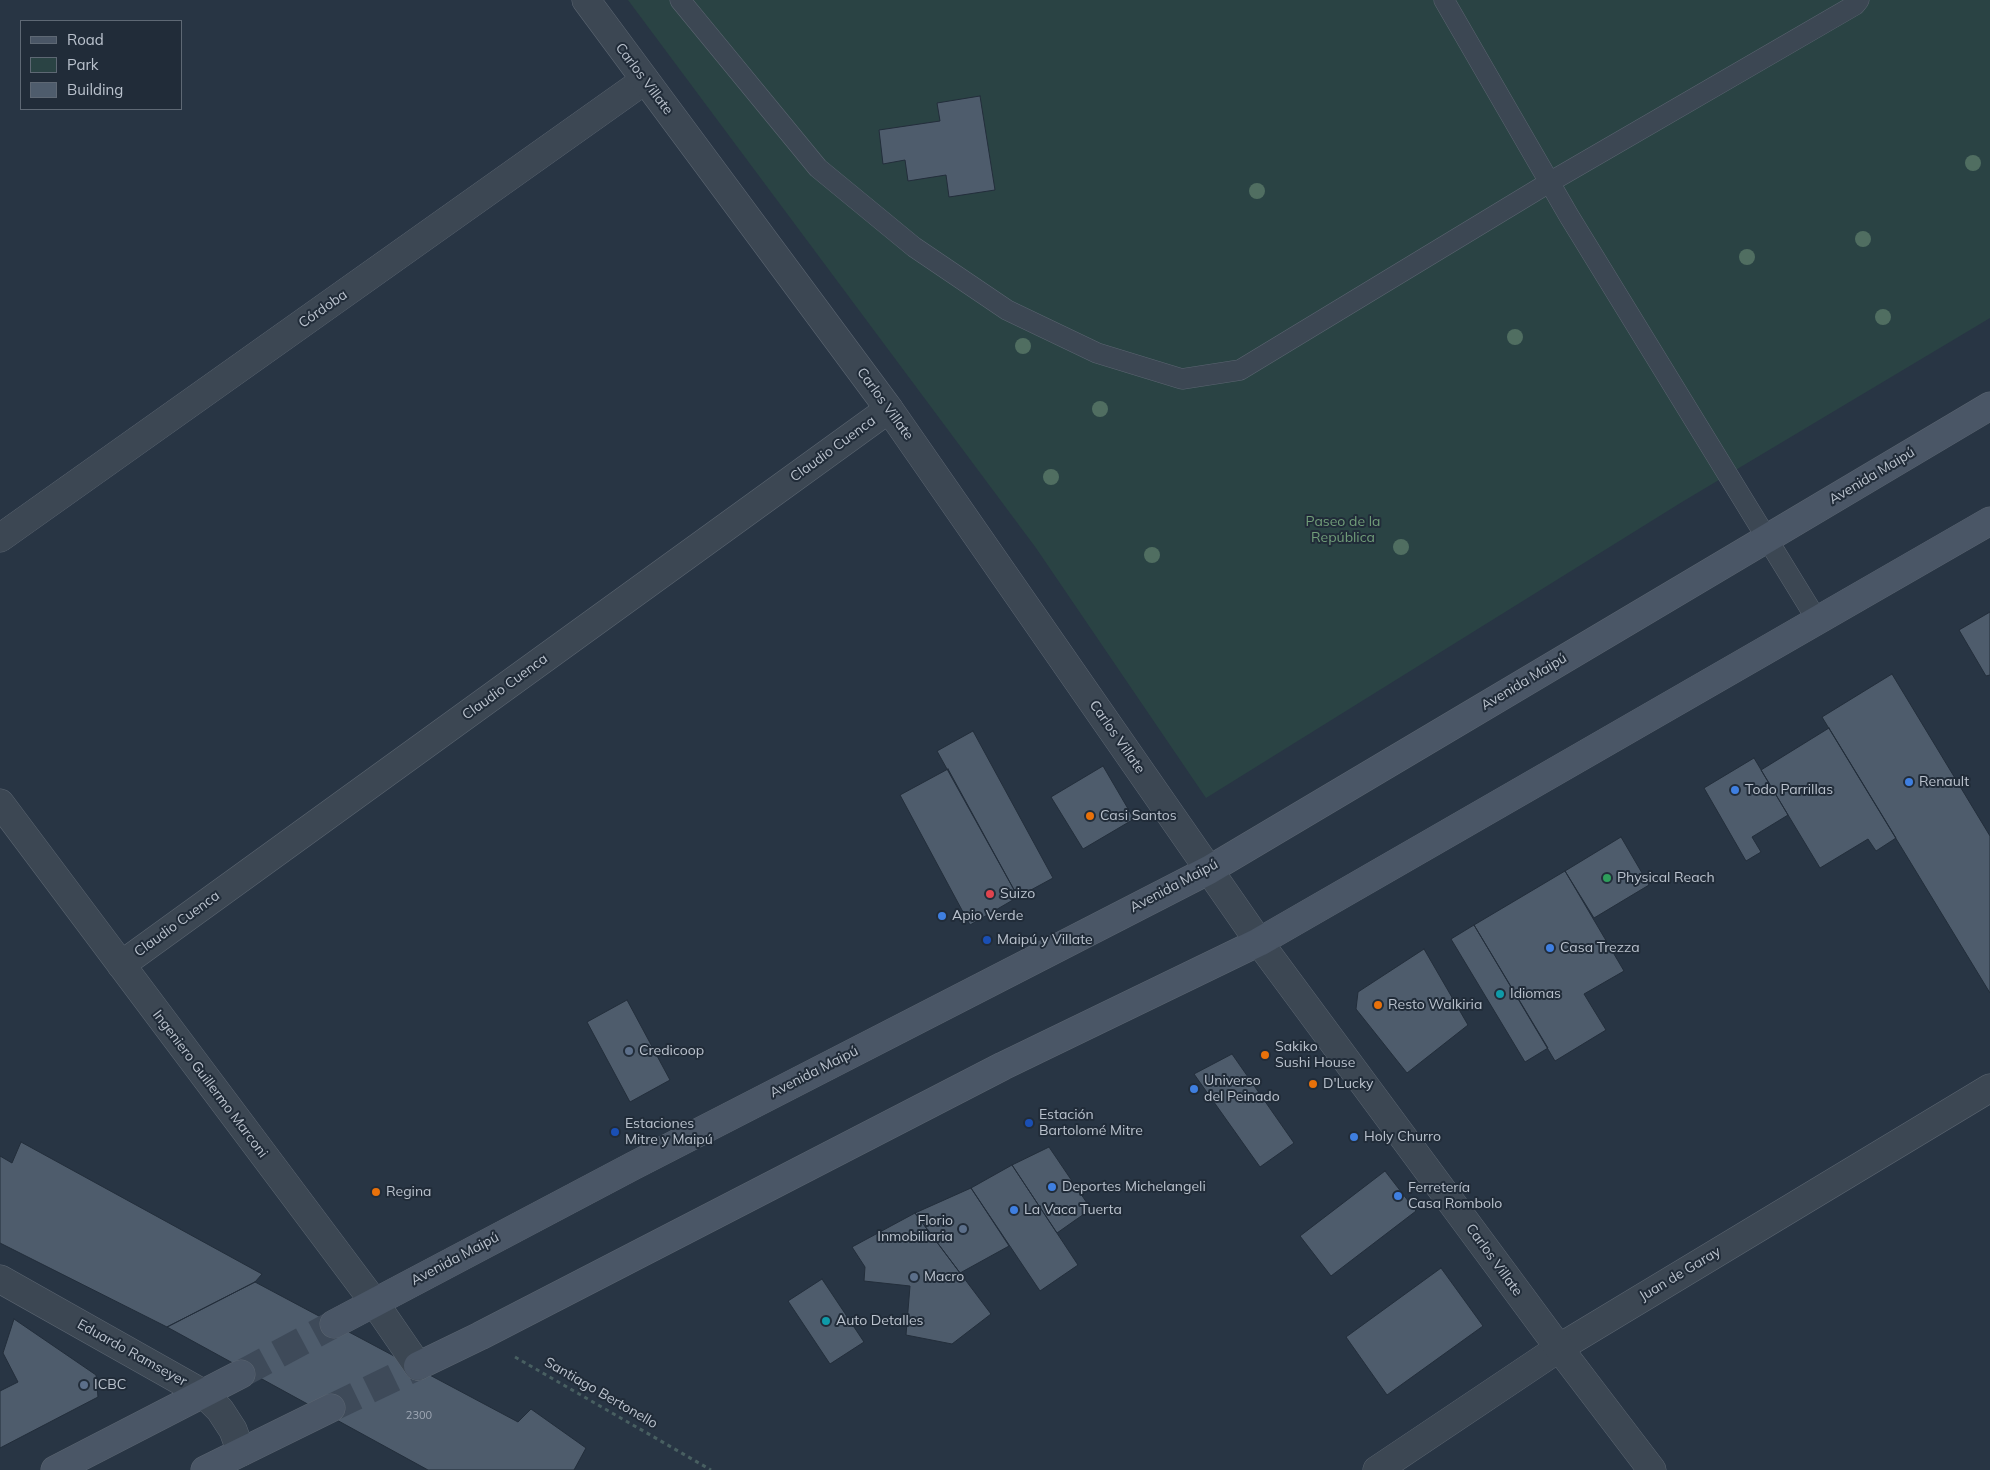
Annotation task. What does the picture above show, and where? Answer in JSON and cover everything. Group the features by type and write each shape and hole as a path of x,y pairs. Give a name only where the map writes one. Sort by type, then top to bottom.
{"main road":[{"name":"Avenida Maipú","path":"334,1324 642,1161 1209,870 1990,406"},
{"path":"418,1366 480,1336 1003,1066 1259,942 1990,521"},
{"path":"55,1470 241,1374"},
{"path":"205,1470 331,1408"}],"street":[{"name":"Carlos Villate","path":"586,0 889,409 1259,942 1559,1348 1652,1470"},
{"name":"Córdoba","path":"0,538 645,80"},
{"name":"Claudio Cuenca","path":"121,965 889,409"},
{"name":"Ingeniero Guillermo Marconi","path":"0,803 374,1302 418,1366"},
{"name":"Juan de Garay","path":"1377,1470 1559,1348 1990,1088"},
{"name":"Eduardo Ramseyer","path":"0,1279 204,1394 220,1410 233,1430 241,1452"}],"lane":[{"path":"680,0 818,168 914,246 1007,310 1097,353 1182,379 1240,370 1550,182 1855,5 1859,0"},
{"path":"1444,0 1550,182 1817,620"}],"path":[{"name":"Santiago Bertonello","path":"480,1336 711,1470"}],"green space":[{"name":"Paseo de la República","path":"628,0 1990,0 1990,318 1682,502 1206,798 1036,548","holes":["980,96 994,190 949,197 946,175 908,181 905,160 883,163 879,130 940,121 938,103"]}],"building":[{"path":"980,96 995,190 949,197 946,175 908,181 905,160 883,164 879,130 940,121 937,103"},
{"path":"1990,612 1990,675 1986,676 1959,630"},
{"name":"Renault","path":"1892,674 1990,836 1990,993 1822,717"},
{"path":"1829,728 1896,838 1876,851 1868,839 1820,868 1761,770"},
{"path":"973,731 1053,878 1018,897 937,751"},
{"path":"1754,758 1788,815 1752,837 1761,852 1746,861 1704,788"},
{"path":"1103,766 1134,819 1083,849 1051,797"},
{"path":"948,769 1018,897 970,925 900,795"},
{"name":"Physical Reach","path":"1621,837 1649,885 1594,918 1565,871"},
{"name":"Casa Trezza","path":"1565,871 1624,971 1584,994 1606,1030 1555,1061 1474,925"},
{"name":"Idiomas","path":"1474,925 1548,1048 1525,1062 1451,939"},
{"path":"1424,949 1468,1025 1407,1073 1356,1009 1358,992"},
{"name":"Credicoop","path":"627,1000 670,1080 630,1102 587,1022"},
{"path":"1232,1054 1294,1143 1260,1167 1194,1074"},
{"path":"21,1142 262,1274 255,1282 167,1327 0,1243 0,1156 12,1163"},
{"name":"Deportes Michelangeli","path":"1049,1147 1091,1209 1057,1233 1012,1165"},
{"name":"La Vaca Tuerta","path":"1012,1165 1078,1265 1040,1291 971,1188"},
{"path":"1385,1171 1416,1211 1331,1276 1300,1236"},
{"name":"Florio Inmobiliaria","path":"971,1188 1009,1246 960,1273 915,1213"},
{"name":"Macro","path":"915,1213 991,1314 952,1344 906,1335 910,1286 864,1281 865,1267 852,1247"},
{"path":"1441,1268 1483,1326 1387,1395 1346,1337"},
{"name":"Auto Detalles","path":"822,1279 864,1342 830,1364 788,1301"},
{"path":"255,1282 518,1422 531,1409 586,1448 574,1470 428,1470 167,1327"},
{"path":"14,1319 96,1375 98,1397 0,1448 0,1391 18,1382 3,1353"}],"tunnel":[{"path":"241,1374 334,1324"},
{"path":"331,1408 418,1366"}],"place":[{"name":"Renault","path":"1909,782"},
{"name":"Todo Parrillas","path":"1735,790"},
{"name":"Casi Santos","path":"1090,816"},
{"name":"Physical Reach","path":"1607,878"},
{"name":"Suizo","path":"990,894"},
{"name":"Apio Verde","path":"942,916"},
{"name":"Maipú y Villate","path":"987,940"},
{"name":"Casa Trezza","path":"1550,948"},
{"name":"Idiomas","path":"1500,994"},
{"name":"Resto Walkiria","path":"1378,1005"},
{"name":"Credicoop","path":"629,1051"},
{"name":"Sakiko Sushi House","path":"1265,1055"},
{"name":"D'Lucky","path":"1313,1084"},
{"name":"Universo del Peinado","path":"1194,1089"},
{"name":"Estación Bartolomé Mitre","path":"1029,1123"},
{"name":"Estaciones Mitre y Maipú","path":"615,1132"},
{"name":"Holy Churro","path":"1354,1137"},
{"name":"Deportes Michelangeli","path":"1052,1187"},
{"name":"Regina","path":"376,1192"},
{"name":"Ferretería Casa Rombolo","path":"1398,1196"},
{"name":"La Vaca Tuerta","path":"1014,1210"},
{"name":"Florio Inmobiliaria","path":"963,1229"},
{"name":"Macro","path":"914,1277"},
{"name":"Auto Detalles","path":"826,1321"},
{"name":"ICBC","path":"84,1385"}]}
